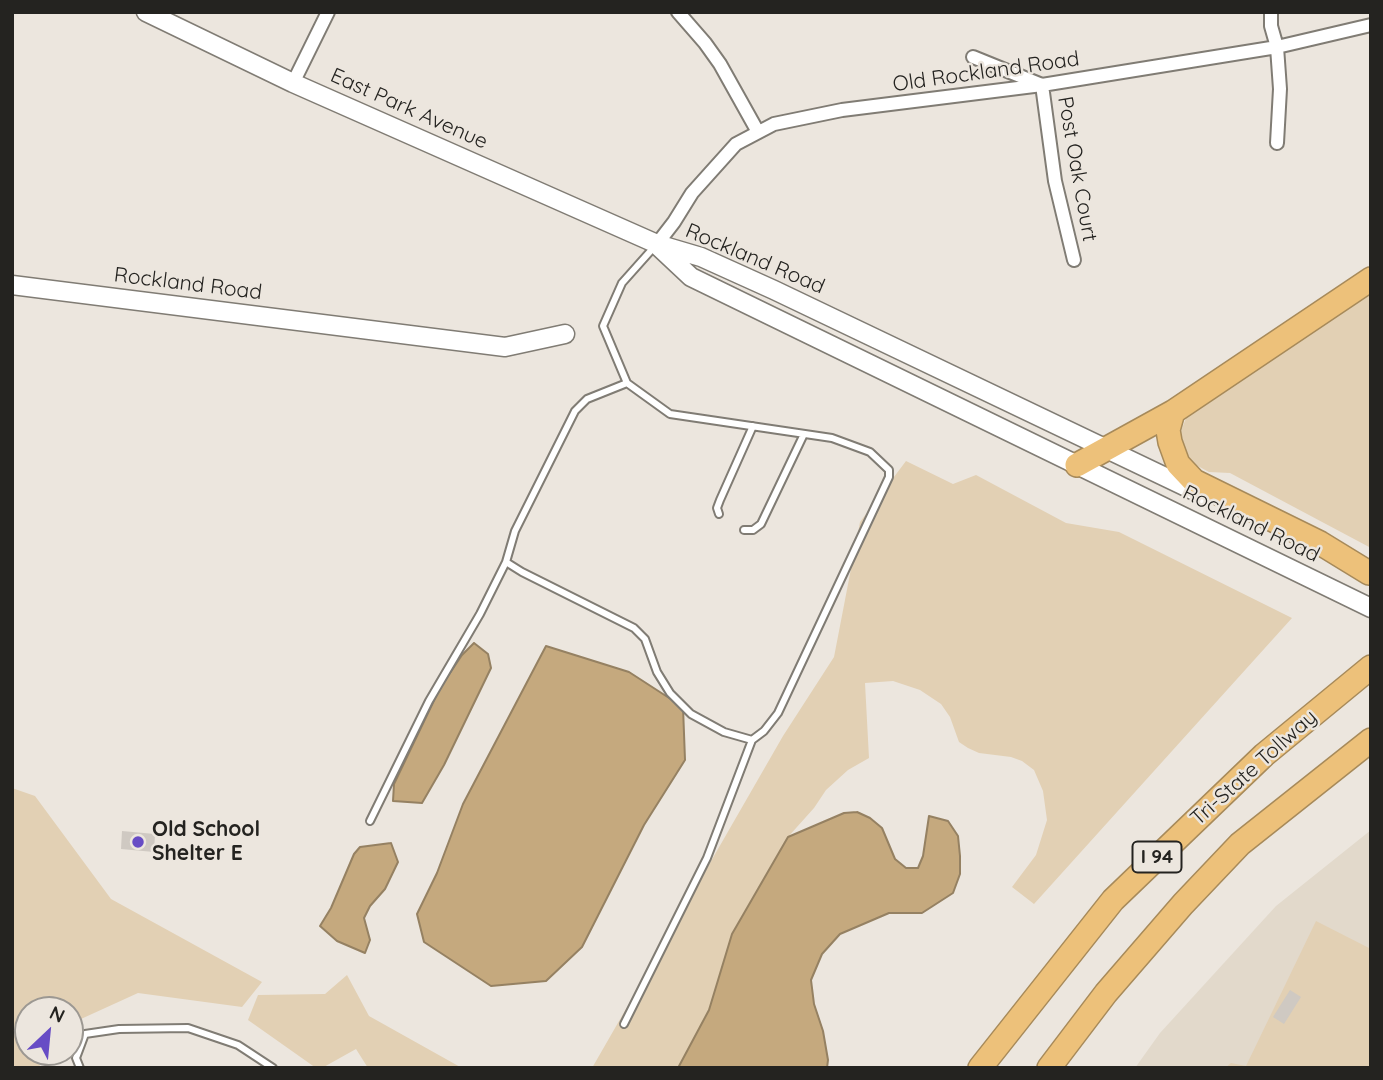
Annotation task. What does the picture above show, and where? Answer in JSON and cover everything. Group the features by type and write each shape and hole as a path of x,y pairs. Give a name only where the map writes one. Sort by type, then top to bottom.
{"highway":[{"path":"1077,465 1173,412 1371,279"},
{"path":"1173,412 1168,430 1170,442 1178,464 1194,481 1320,543 1370,574"},
{"name":"Tri-State Tollway","path":"980,1068 1113,900 1265,755 1366,671"},
{"name":"I 94","path":"1049,1068 1114,983 1240,844 1371,740"}],"main road":[{"name":"East Park Avenue","path":"146,12 293,83 657,244"},
{"name":"Rockland Road","path":"657,244 701,257 824,313 1370,574"},
{"name":"Rockland Road","path":"657,244 691,277 1371,608"},
{"name":"Rockland Road","path":"12,285 505,347 565,334"}],"street":[{"path":"293,83 328,12"},
{"path":"678,12 720,64 758,132"},
{"path":"1270,12 1277,47 1280,89 1277,143"},
{"name":"Old Rockland Road","path":"657,244 692,193 716,164 736,144 774,124 842,110 1042,85 1277,47 1371,25"},
{"path":"972,57 1042,85"},
{"name":"Post Oak Court","path":"1042,85 1055,181 1074,260"}],"lane":[{"path":"624,1024 707,858 752,740 764,731 778,713 889,477 889,470 870,452 832,438 670,414 627,383 603,326 622,283 657,244"},
{"path":"370,821 429,701 480,614 506,562 515,531 575,411 587,399 627,383"},
{"path":"719,514 717,508 720,500 753,426"},
{"path":"744,530 753,530 761,524 804,434"},
{"path":"506,562 634,628 645,639 657,672 677,700 691,713 724,732 752,740"},
{"path":"80,1068 76,1058 85,1034 119,1029 188,1028 238,1045 273,1068"}],"shaded area":[{"path":"1371,286 1371,548 1230,473 1209,472 1194,464 1181,448 1181,431 1194,398"},
{"path":"906,461 953,484 976,475 1066,523 1119,532 1292,618 1034,904 1012,887 1036,855 1047,820 1043,791 1034,770 1022,761 979,753 959,742 950,717 941,704 920,690 893,681 865,683 869,758 848,770 826,790 788,837 732,934 709,1010 678,1068 592,1068 783,736 834,657 860,522"},
{"path":"474,643 488,654 491,668 444,765 422,803 393,801 394,784 440,688 462,655"},
{"path":"546,646 629,672 683,707 685,760 644,825 582,947 546,981 491,986 424,942 417,914 437,873 463,804"},
{"path":"12,788 35,796 111,899 262,982 242,1007 138,993 84,1018 84,996 14,996 14,1066 40,1066 12,1068"},
{"path":"857,812 882,828 895,859 906,868 918,868 923,856 929,816 948,821 958,836 960,856 960,874 953,893 922,913 889,913 840,934 822,954 811,980 814,1004 823,1031 827,1068 678,1068 709,1010 732,934 788,837 844,813"},
{"path":"1371,830 1371,1068 1135,1068 1160,1033 1276,906"},
{"path":"391,843 398,862 385,889 370,906 364,918 370,940 365,953 337,941 320,926 331,908 354,854 360,847"},
{"path":"1316,921 1371,949 1371,1068 1225,1068 1231,1063 1246,1066"},
{"path":"347,975 369,1016 462,1068 368,1068 356,1049 322,1068 316,1068 248,1020 258,995 325,994"}],"building":[{"name":"Old School Shelter E","path":"122,831 155,834 154,852 121,849"},
{"path":"1290,990 1301,997 1284,1024 1273,1017"}],"place":[{"name":"Old School Shelter E","path":"138,842"}]}
